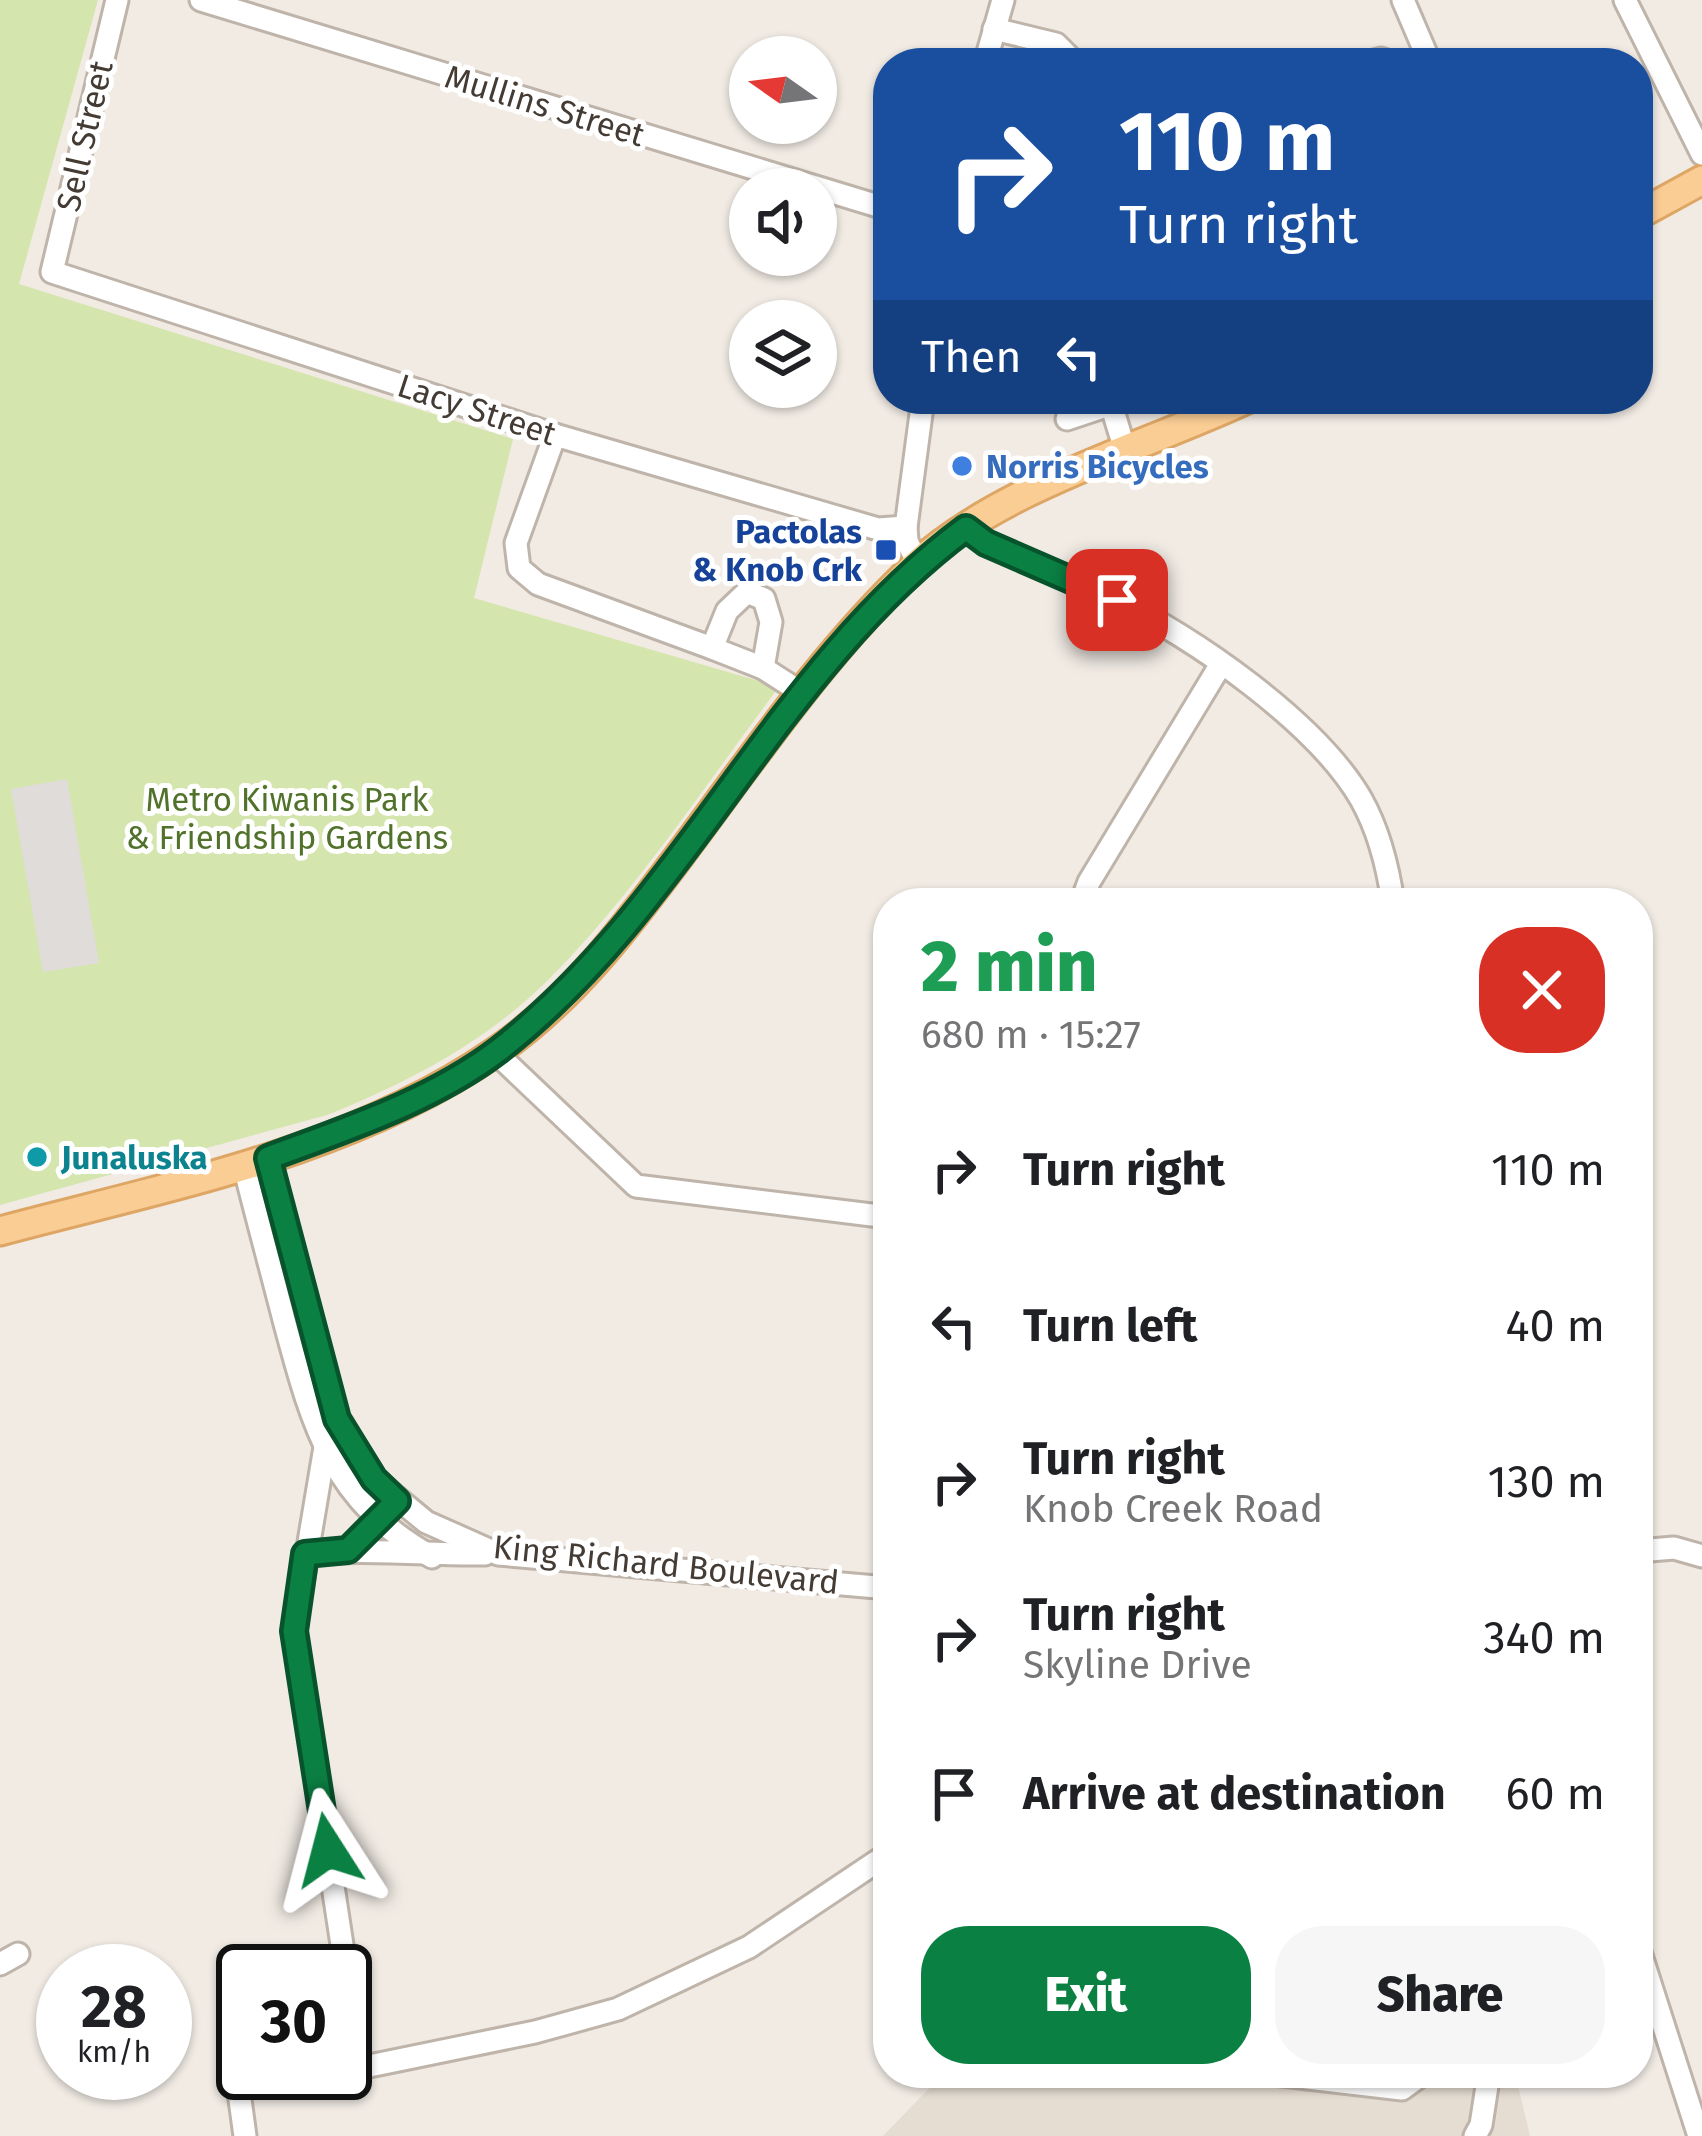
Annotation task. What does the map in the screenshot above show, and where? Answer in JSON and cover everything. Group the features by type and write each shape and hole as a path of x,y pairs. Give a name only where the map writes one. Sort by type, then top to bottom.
{"main road":[{"path":"1653,207 1702,180"},
{"path":"0,1231 256,1162 385,1115 496,1052 617,940 802,693 918,564 966,528 1072,472 1211,414"}],"street":[{"name":"Sell Street","path":"52,272 117,0"},
{"name":"Mullins Street","path":"201,0 873,204"},
{"path":"989,48 1003,0"},
{"path":"1403,0 1424,48"},
{"path":"1625,0 1649,48"},
{"path":"994,29 1060,48"},
{"path":"1653,56 1702,154"},
{"name":"Lacy Street","path":"52,272 555,435 878,529 906,527"},
{"path":"918,564 906,527 920,414"},
{"path":"1067,419 1082,414"},
{"path":"1120,414 1125,450"},
{"path":"555,435 516,543 518,568 538,584 764,668 802,693"},
{"path":"966,528 986,543 1117,600 1221,664 1300,727 1343,772 1379,837 1390,888"},
{"path":"712,648 727,611 747,592 764,599 771,622 764,668"},
{"path":"1087,888 1221,664"},
{"path":"496,1052 636,1186 873,1214"},
{"path":"256,1162 320,1438 344,1479 380,1521 432,1557"},
{"name":"King Richard Boulevard","path":"256,1162 337,1419 374,1479 426,1522 498,1554 873,1587"},
{"path":"336,1944 294,1631 320,1438 337,1419"},
{"path":"348,1550 397,1501"},
{"path":"1653,1550 1674,1548 1702,1556"},
{"path":"305,1554 348,1550 432,1557 498,1554"},
{"path":"372,2066 535,2032 618,2009 748,1947 873,1864"},
{"path":"1653,2018 1699,2136"},
{"path":"1475,2136 1487,2088"},
{"path":"240,2100 245,2136"}],"shaded area":[{"path":"67,779 99,963 43,972 11,789"},
{"path":"929,2088 1519,2088 1530,2136 883,2136"}],"green space":[{"name":"Metro Kiwanis Park & Friendship Gardens","path":"0,0 98,0 19,284 513,439 474,598 779,687 667,839 578,949 522,1004 471,1042 415,1075 327,1115 0,1205"}],"place":[{"name":"Norris Bicycles","path":"962,466"},
{"name":"Pactolas & Knob Crk","path":"886,550"},
{"name":"Junaluska","path":"37,1157"}],"route":[{"path":"328,1850 294,1631 305,1554 348,1550 397,1501 374,1479 337,1419 268,1158 385,1115 496,1052 558,999 617,940 854,631 918,564 966,528 986,543 1117,600"}]}
